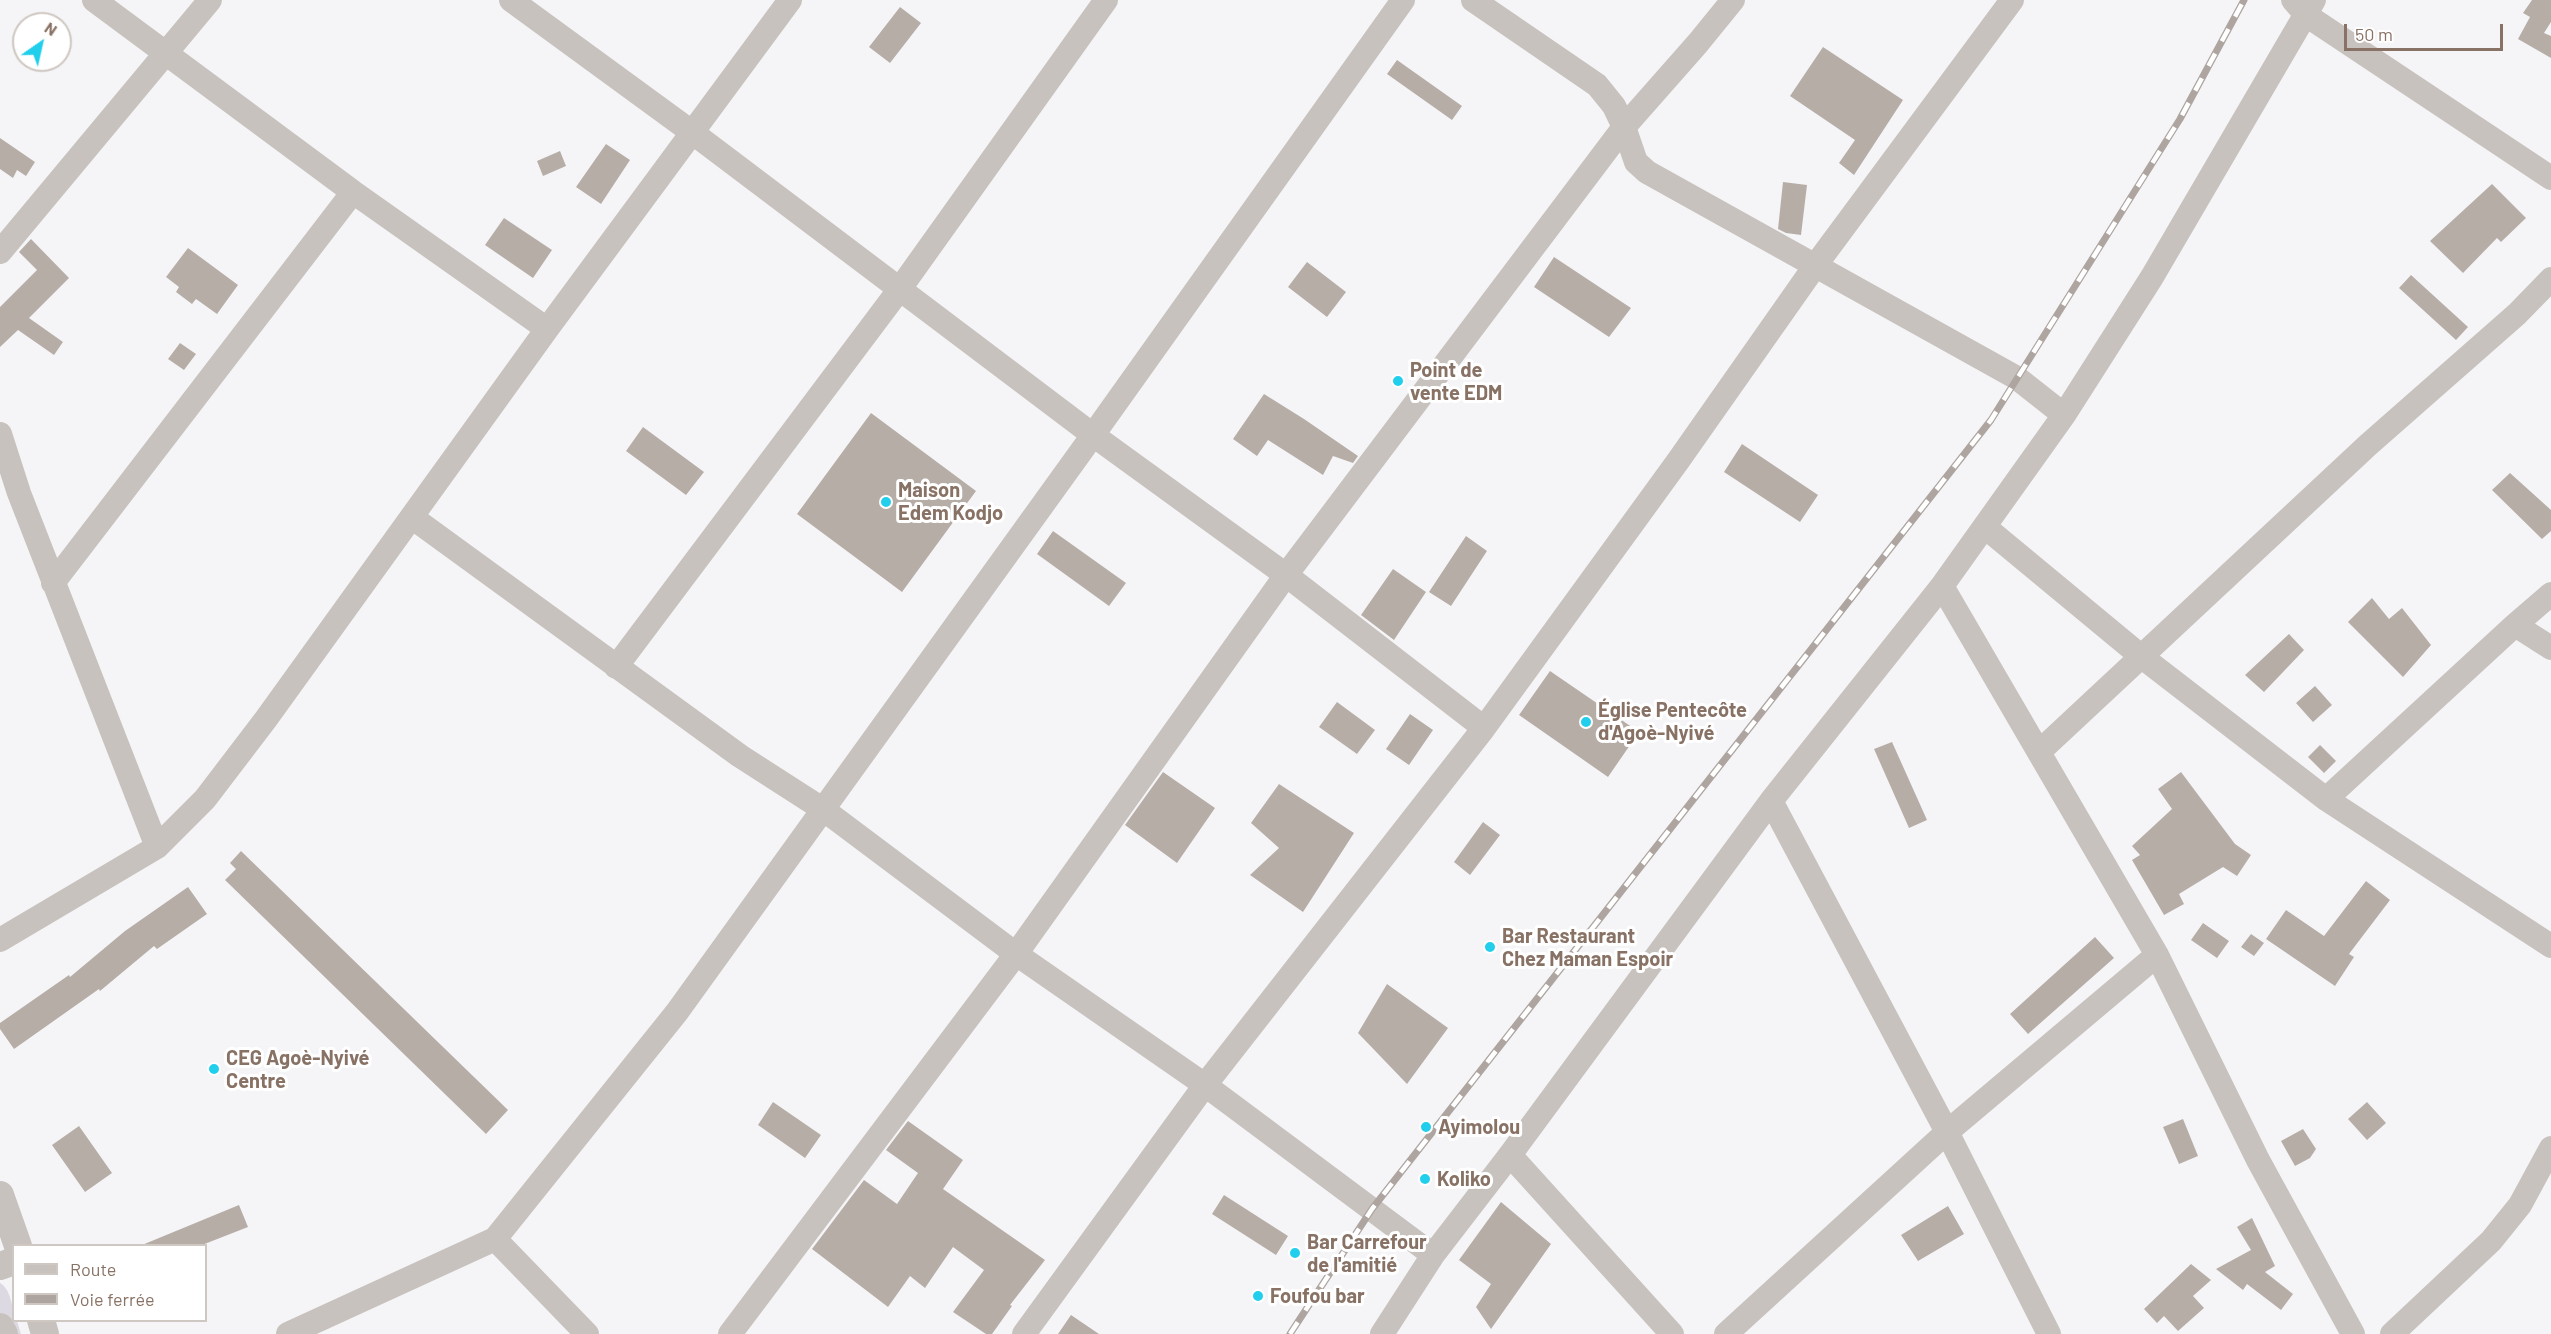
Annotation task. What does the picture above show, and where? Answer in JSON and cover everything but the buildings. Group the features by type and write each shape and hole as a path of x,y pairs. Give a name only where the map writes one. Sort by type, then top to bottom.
{"street":[{"path":"94,0 353,192 547,329"},
{"path":"0,252 210,0"},
{"path":"511,0 693,133 1093,435 1286,575 1484,728"},
{"path":"0,940 157,848 212,790 413,518 547,329 790,0"},
{"path":"616,667 898,290 1106,0"},
{"path":"288,1334 495,1239 677,1012 1403,0"},
{"path":"1473,0 1596,85 1614,106 1636,162 1647,172 2017,378 2064,415"},
{"path":"730,1334 1016,954 1286,575 1624,128 1732,0"},
{"path":"1024,1334 1205,1085 1484,728 1678,461 1815,266 2012,0"},
{"path":"1382,1334 1433,1255 1510,1155 1771,801 1942,586 2064,415 2152,277 2304,5 2551,178"},
{"path":"53,583 353,192"},
{"path":"2040,751 2368,445 2517,314 2551,279"},
{"path":"0,434 19,493 53,583 157,848"},
{"path":"413,518 740,756 824,810 1016,954 1205,1085 1433,1255"},
{"path":"1985,527 2142,657 2326,799 2551,946"},
{"path":"1942,586 2157,955 2258,1160 2354,1334"},
{"path":"2326,799 2551,594"},
{"path":"2515,625 2551,648"},
{"path":"1771,801 1947,1132 2049,1334"},
{"path":"1726,1334 1947,1132 2157,955"},
{"path":"2392,1334 2491,1241 2520,1205 2551,1148"},
{"path":"1510,1155 1672,1334"},
{"path":"0,1195 18,1244"},
{"path":"495,1239 586,1334"},
{"path":"0,1328 4,1334"}],"shaded area":[{"path":"0,1283 9,1294 12,1305 12,1322 17,1322 21,1334 8,1334 0,1316"}],"railway":[{"path":"1290,1334 1372,1209 1991,420 2180,119 2244,0"}],"place":[{"name":"Point de vente EDM","path":"1398,381"},
{"name":"Maison Edem Kodjo","path":"886,502"},
{"name":"Église Pentecôte d'Agoè-Nyivé","path":"1586,722"},
{"name":"Bar Restaurant Chez Maman Espoir","path":"1490,947"},
{"name":"CEG Agoè-Nyivé Centre","path":"214,1069"},
{"name":"Ayimolou","path":"1426,1127"},
{"name":"Koliko","path":"1425,1179"},
{"name":"Bar Carrefour de l'amitié","path":"1295,1253"},
{"name":"Foufou bar","path":"1258,1296"}]}
